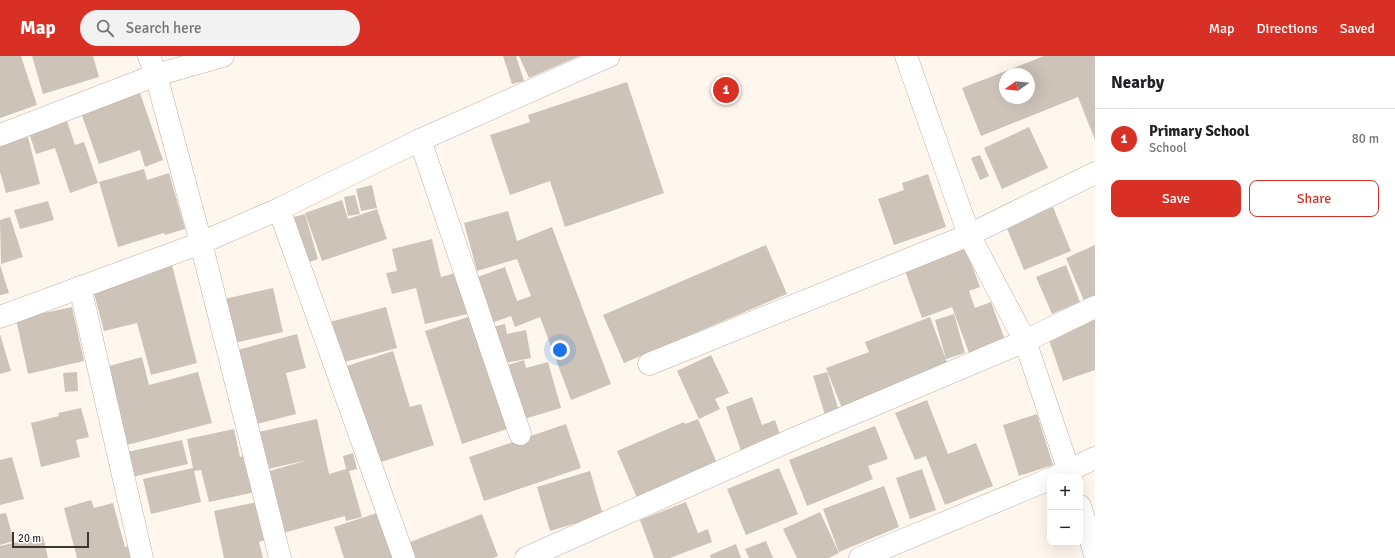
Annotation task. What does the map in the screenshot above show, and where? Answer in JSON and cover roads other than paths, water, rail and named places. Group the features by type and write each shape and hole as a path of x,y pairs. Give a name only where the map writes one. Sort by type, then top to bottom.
{"street":[{"path":"0,135 152,66 223,56"},
{"path":"0,317 201,243 279,209 420,140 609,56"},
{"path":"906,56 969,235 1025,341 1060,474"},
{"path":"152,66 201,243 280,558"},
{"path":"420,140 520,434"},
{"path":"649,364 969,235 1095,173"},
{"path":"279,209 404,558"},
{"path":"80,287 142,558"},
{"path":"526,558 798,437 1025,341 1095,307"},
{"path":"1065,474 1095,458"},
{"path":"860,558 1047,482"},
{"path":"1081,510 1095,554"}],"place":[{"name":"Primary School","path":"726,90"}]}
